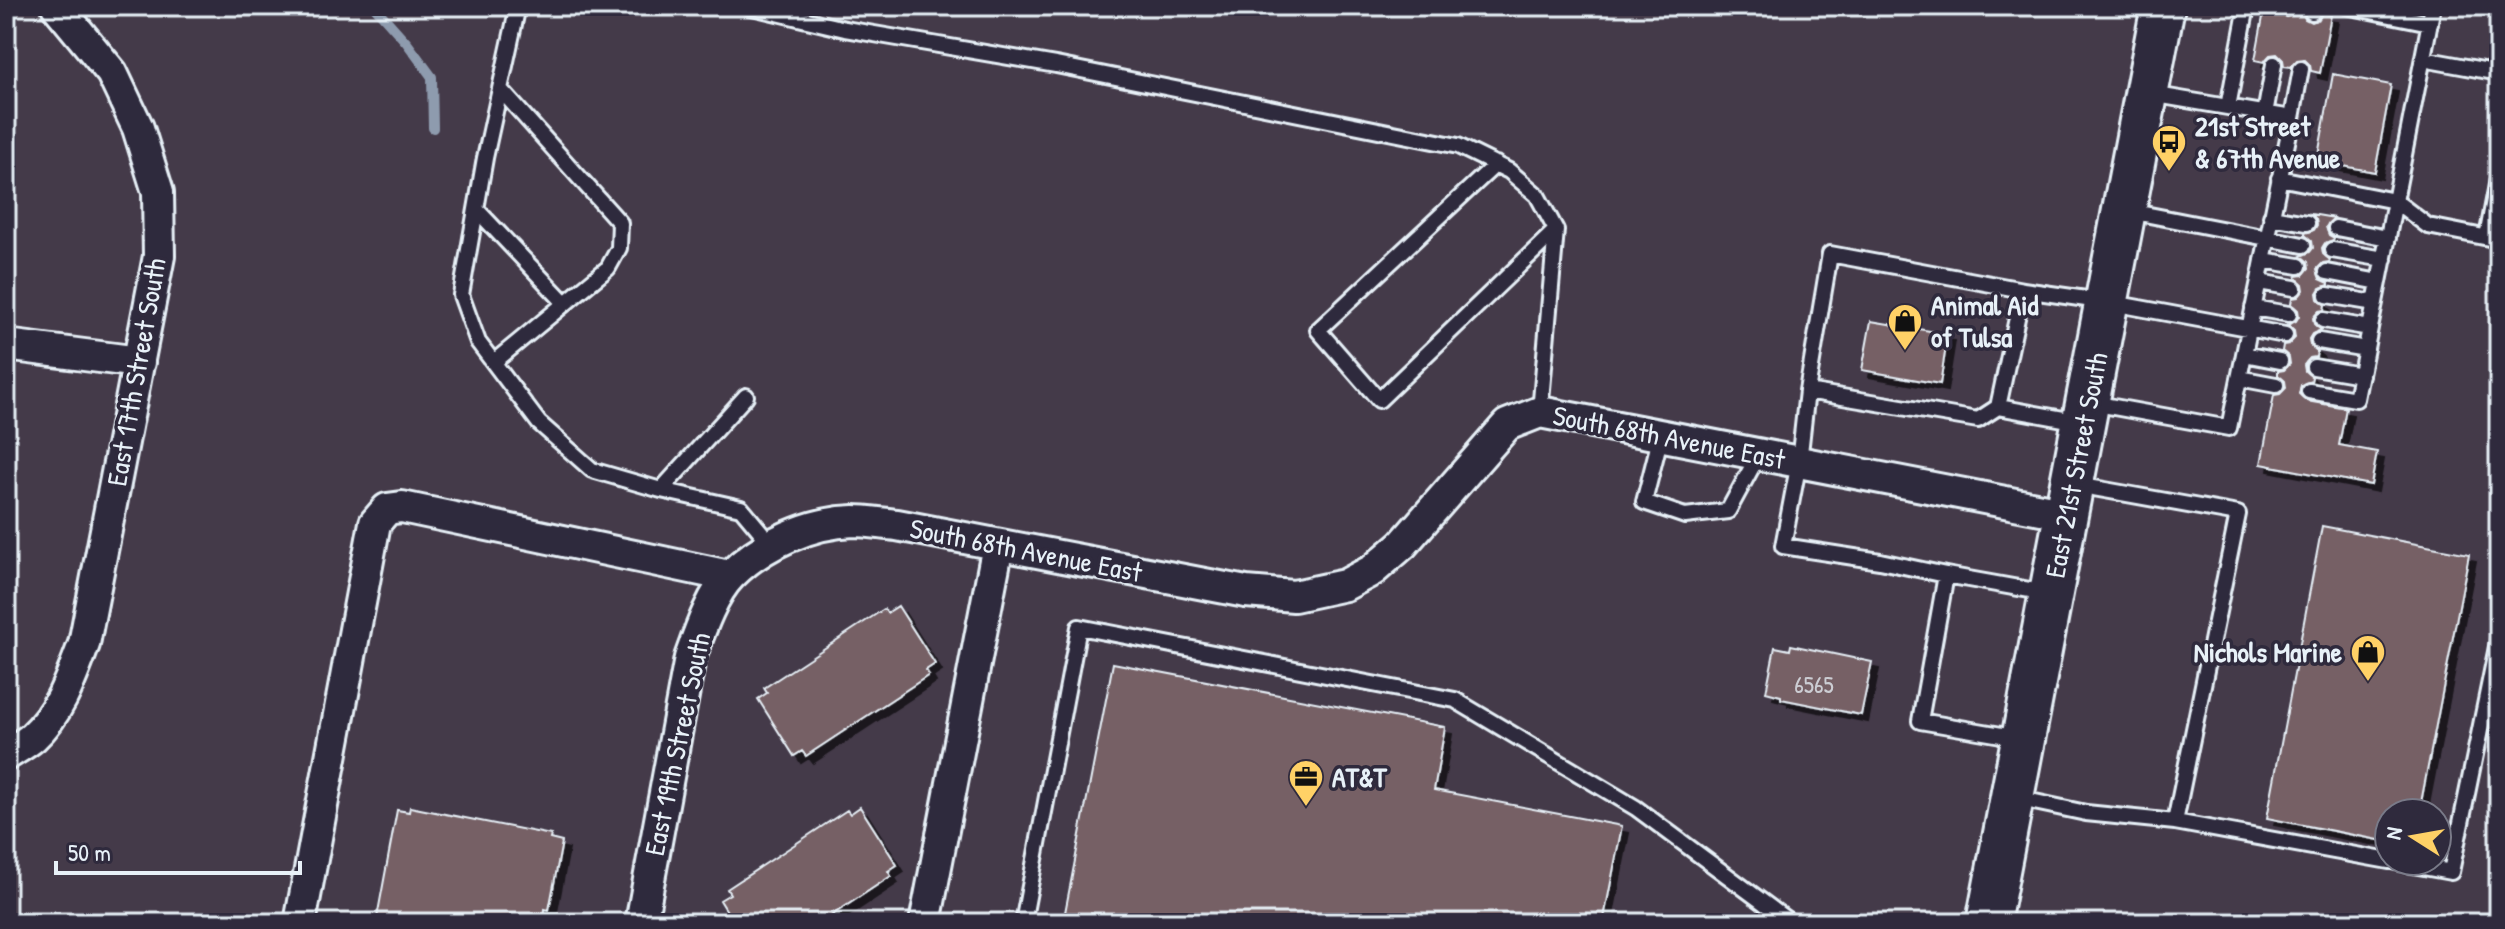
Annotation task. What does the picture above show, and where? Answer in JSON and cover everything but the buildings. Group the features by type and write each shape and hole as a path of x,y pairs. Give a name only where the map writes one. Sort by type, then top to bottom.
{"main road":[{"name":"East 21st Street South","path":"1992,922 2012,797 2163,6"}],"street":[{"name":"East 17th Street South","path":"6,755 32,738 56,710 84,644 159,256 158,192 138,128 112,73 63,8"},
{"path":"6,345 139,362"},
{"name":"South 68th Avenue East","path":"771,544 826,523 855,521 897,525 1246,592 1294,596 1345,585 1373,570 1403,544 1507,425 1540,412 1799,462 2070,499"},
{"path":"300,923 375,523 387,509 402,507 729,576"},
{"name":"East 19th Street South","path":"641,923 690,658 705,616 729,576 771,544"},
{"path":"925,923 998,545"}],"lane":[{"path":"518,6 461,295 478,342 539,423 592,470 741,508 771,544"},
{"path":"748,6 845,29 1056,65 1458,146 1496,164 1537,195 1556,230 1540,412"},
{"path":"2228,107 2247,6"},
{"path":"2346,6 2430,23"},
{"path":"2309,391 2356,399 2433,6"},
{"path":"2423,59 2499,73"},
{"path":"2265,114 2274,64"},
{"path":"1807,391 1978,420 1998,407 2229,428 2301,69"},
{"path":"494,362 608,268 619,248 620,223 500,89"},
{"path":"2146,94 2292,118"},
{"path":"1496,164 1318,330 1379,400 1556,230"},
{"path":"2279,178 2395,201 2428,226 2493,239 2498,179"},
{"path":"476,209 565,303"},
{"path":"2124,210 2303,245"},
{"path":"2271,217 2307,223"},
{"path":"2336,228 2388,238"},
{"path":"2332,250 2384,259"},
{"path":"2051,594 1783,546 1799,462 1807,391 1830,254 2285,335"},
{"path":"2263,260 2299,266"},
{"path":"2327,272 2379,282"},
{"path":"2259,282 2294,288"},
{"path":"1998,407 2023,290"},
{"path":"2327,295 2375,303"},
{"path":"2253,308 2289,314"},
{"path":"2323,320 2370,328"},
{"path":"2319,341 2366,349"},
{"path":"2244,354 2280,361"},
{"path":"2314,367 2361,375"},
{"path":"2239,378 2276,385"},
{"path":"661,490 746,396"},
{"path":"1661,435 1644,502 1685,516 1728,511 1759,454"},
{"path":"2070,499 2238,514 2175,822"},
{"path":"1946,575 1920,721 2024,739"},
{"path":"1023,923 1079,627 1455,700 1636,808 1791,923"},
{"path":"2453,862 2499,637"},
{"path":"2012,797 2086,813 2175,822 2373,858"}],"waterway":[{"path":"374,6 432,77 433,128"}],"place":[{"name":"21st Street & 67th Avenue","path":"2169,173"},
{"name":"Animal Aid of Tulsa","path":"1905,352"},
{"name":"Nichols Marine","path":"2368,683"},
{"name":"AT&T","path":"1306,808"}]}
